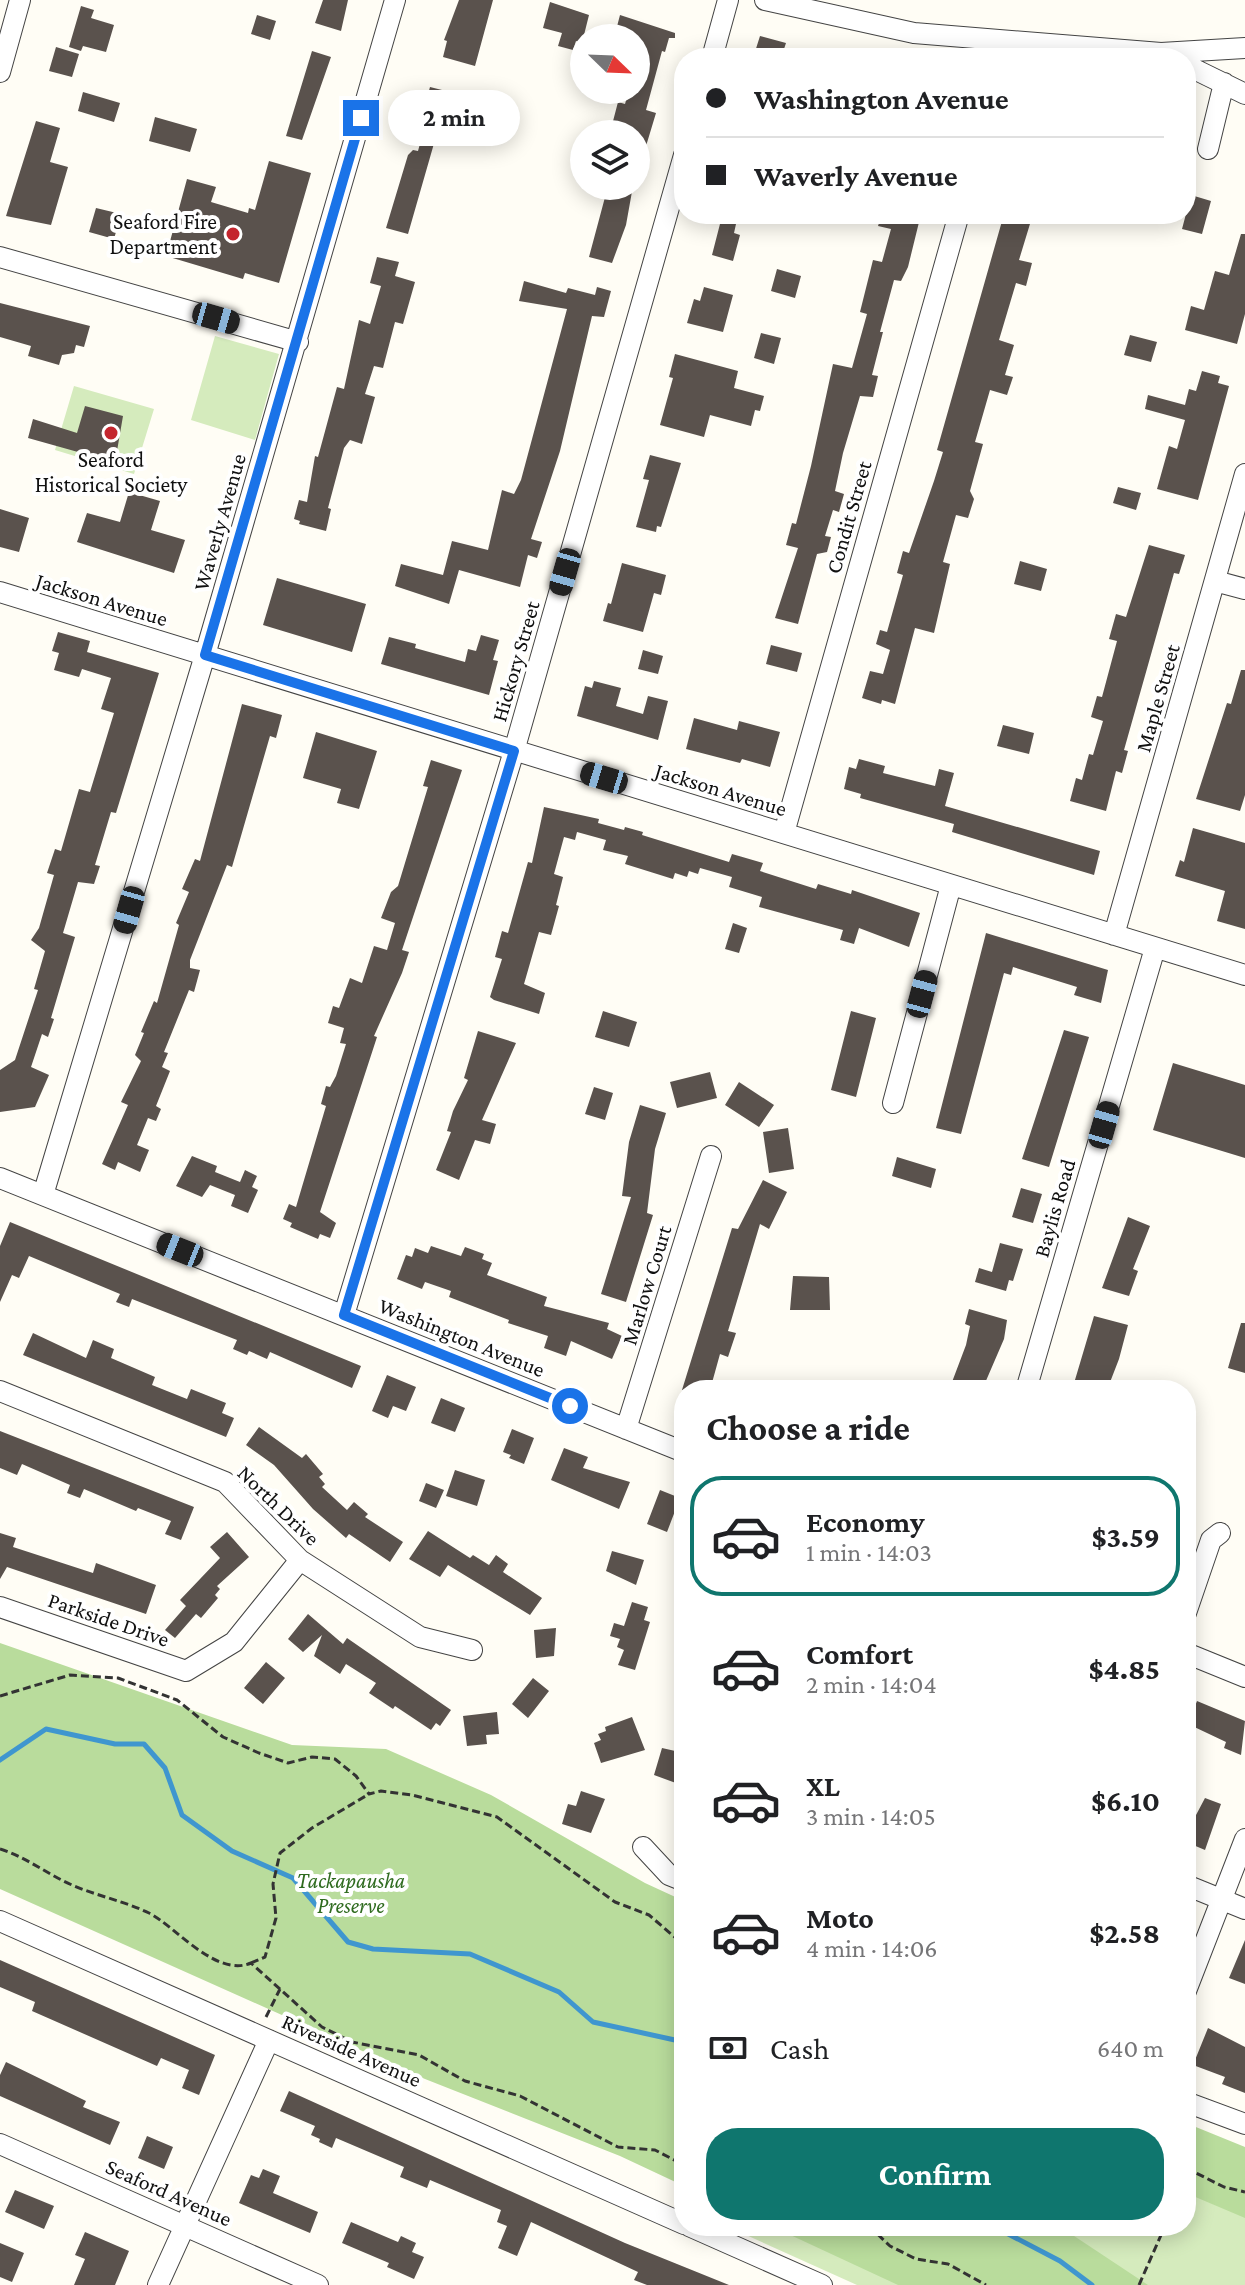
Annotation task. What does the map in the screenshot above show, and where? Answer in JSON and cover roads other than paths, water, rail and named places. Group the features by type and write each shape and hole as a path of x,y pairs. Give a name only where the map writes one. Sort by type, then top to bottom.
{"street":[{"path":"0,72 20,0"},
{"name":"Waverly Avenue","path":"43,1195 298,342 395,0"},
{"path":"715,48 728,0"},
{"path":"765,0 881,28 1000,48"},
{"path":"1196,52 1245,48"},
{"path":"1196,70 1245,94"},
{"path":"1208,149 1224,83"},
{"name":"Hickory Street","path":"344,1315 514,751 674,190"},
{"name":"Condit Street","path":"784,833 956,224"},
{"path":"0,257 298,342"},
{"name":"Maple Street","path":"1114,935 1245,474"},
{"path":"1215,581 1245,589"},
{"name":"Jackson Avenue","path":"0,592 1245,975"},
{"path":"893,1103 951,885"},
{"name":"Baylis Road","path":"1029,1380 1155,948"},
{"name":"Marlow Court","path":"626,1429 711,1156"},
{"name":"Washington Avenue","path":"0,1178 674,1448"},
{"name":"North Drive","path":"0,1391 225,1482 300,1560 420,1637 472,1650"},
{"path":"1196,1584 1211,1540 1220,1533"},
{"name":"Parkside Drive","path":"0,1607 186,1671 234,1642 300,1560"},
{"path":"1196,1657 1245,1677"},
{"path":"1196,1965 1245,1839"},
{"path":"643,1847 674,1877"},
{"path":"1196,1889 1245,1909"},
{"name":"Riverside Avenue","path":"0,1921 674,2220"},
{"path":"158,2285 264,2037"},
{"path":"1196,2106 1245,2124"},
{"name":"Seaford Avenue","path":"0,2144 318,2285"},
{"name":"Riverside Avenue","path":"711,2236 822,2285"}],"waterway":[{"path":"0,1760 46,1729 115,1744 144,1744 165,1768 182,1815 232,1851 293,1878 348,1942 373,1949 470,1954 559,1992 593,2022 674,2040"},
{"path":"1012,2236 1060,2261 1092,2285"}],"place":[{"name":"Seaford Fire Department","path":"233,234"},
{"name":"Seaford Historical Society","path":"111,433"}],"park label":[{"name":"Tackapausha Preserve","path":"351,1892"}]}
